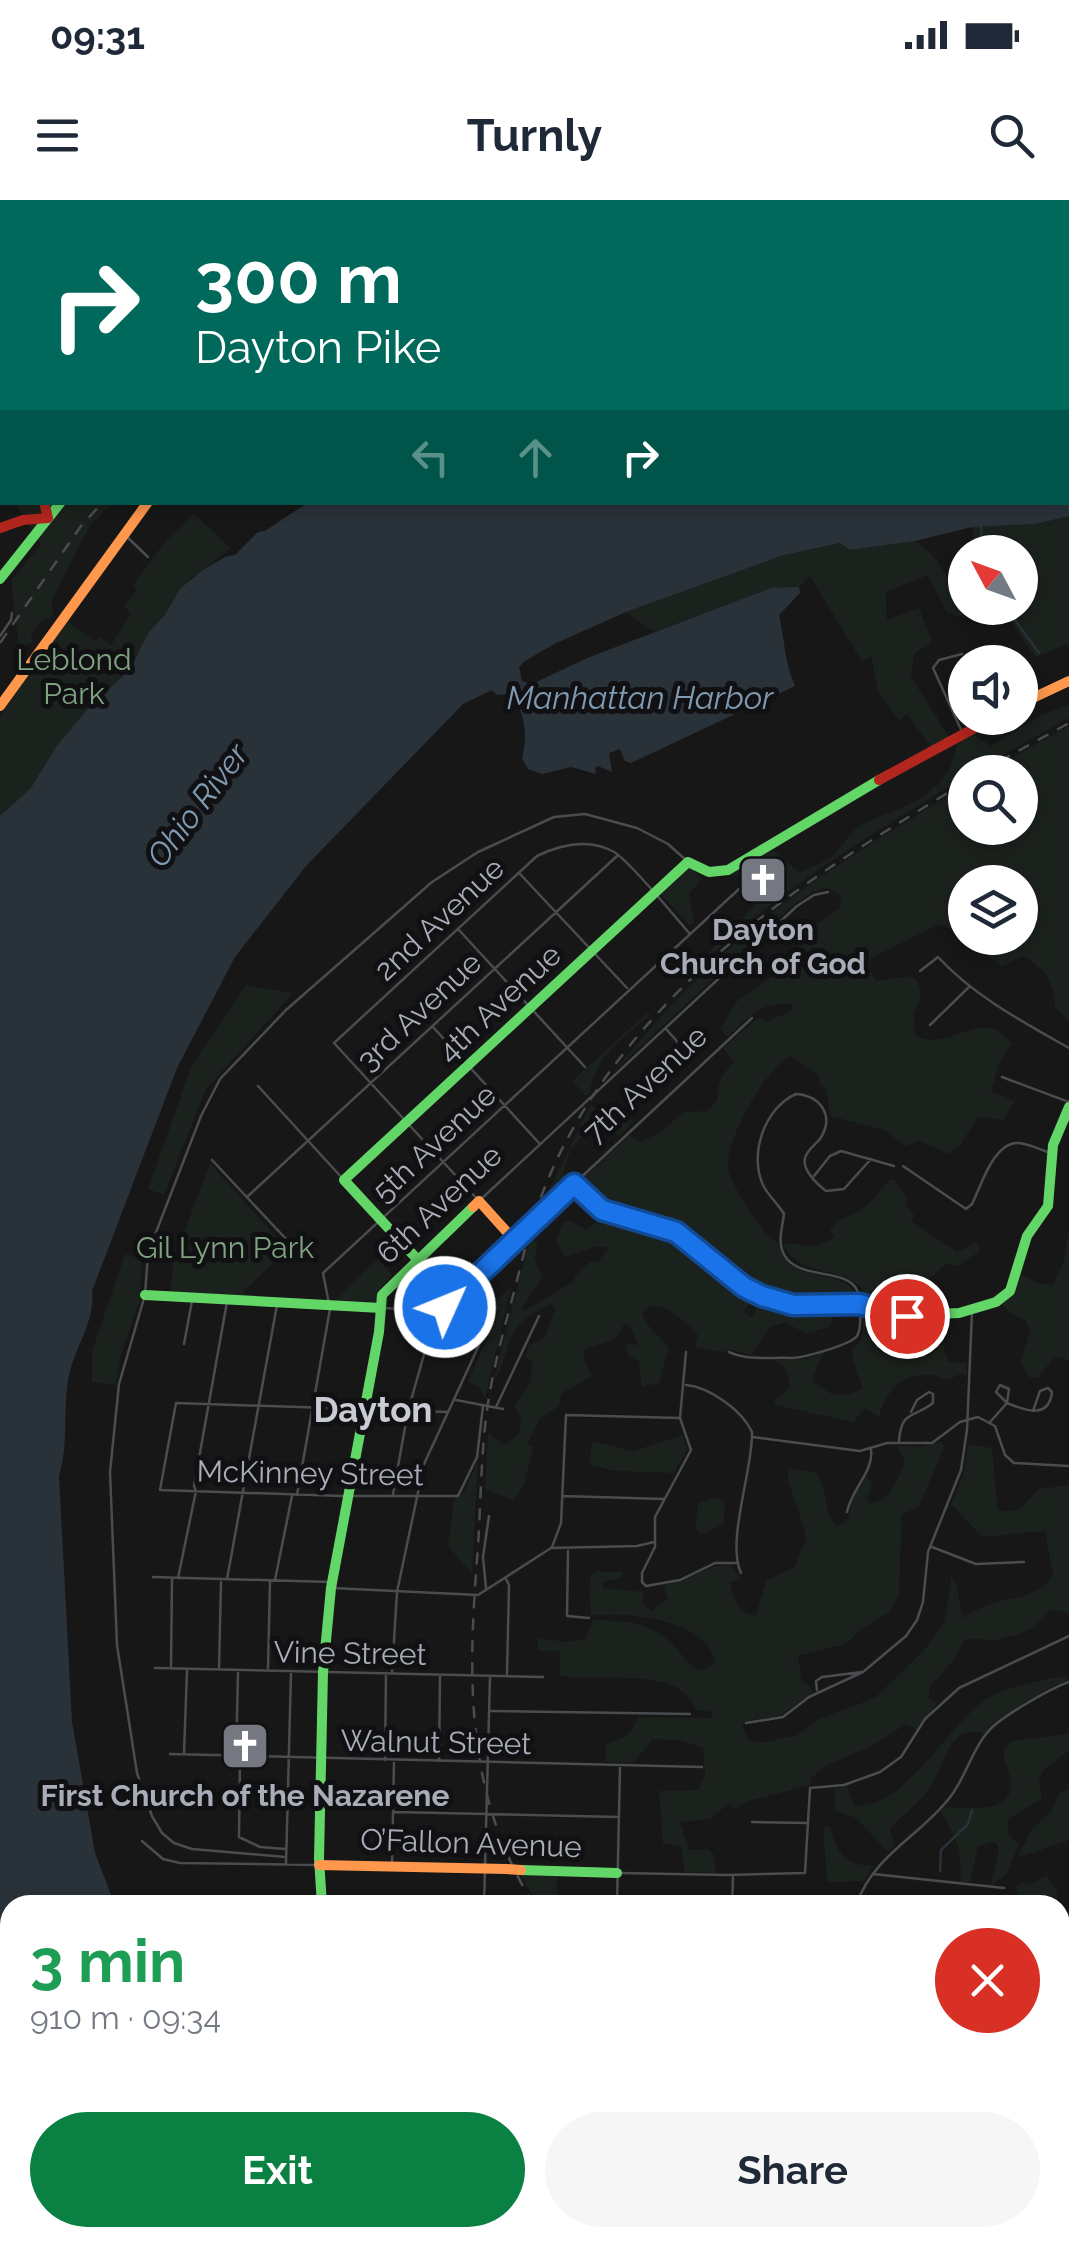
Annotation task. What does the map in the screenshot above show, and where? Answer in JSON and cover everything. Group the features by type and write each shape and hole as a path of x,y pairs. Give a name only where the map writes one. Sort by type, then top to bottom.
{"main road":[{"path":"45,505 48,518"},
{"path":"0,579 58,505"},
{"path":"0,706 146,505"},
{"path":"0,528 17,521 48,518"},
{"path":"1038,696 1069,681"},
{"path":"688,862 709,872 728,870 961,735"},
{"name":"4th Avenue","path":"344,1180 688,862"},
{"path":"574,1184 602,1210 676,1232 760,1296 793,1305 859,1304 922,1317 972,1310 1000,1300 1010,1291 1028,1233 1048,1206 1052,1154 1069,1105"},
{"path":"344,1180 417,1259"},
{"name":"7th Avenue","path":"516,1241 574,1184"},
{"path":"479,1201 516,1241"},
{"name":"6th Avenue","path":"321,1895 318,1864 323,1672 331,1585 384,1292 479,1201"},
{"path":"145,1296 382,1308"},
{"name":"O’Fallon Avenue","path":"318,1864 618,1872"}],"street":[{"path":"124,534 148,556"},
{"path":"0,636 12,612"},
{"path":"948,658 933,668 948,701"},
{"path":"286,1857 192,1849 174,1843 157,1826 136,1774 117,1645 110,1484 119,1384 145,1296 148,1253 207,1100 220,1079 310,988 432,882 478,852 533,826 569,814 585,814 637,828 668,844 688,862"},
{"name":"2nd Avenue","path":"370,1083 334,1044 458,929 541,853 580,844 612,850 618,855"},
{"path":"618,855 690,934"},
{"name":"3rd Avenue","path":"247,1197 618,855"},
{"path":"519,873 629,990"},
{"name":"5th Avenue","path":"268,1671 272,1580 295,1495 330,1305 323,1273 738,889"},
{"name":"6th Avenue","path":"479,1201 797,906 814,895 828,892"},
{"path":"458,929 585,1067"},
{"path":"920,971 936,956 970,986 1069,1048"},
{"path":"930,1026 970,986"},
{"name":"7th Avenue","path":"574,1184 752,1018"},
{"path":"432,1026 540,1144"},
{"path":"665,1028 692,1058"},
{"path":"1002,1077 1069,1105"},
{"path":"370,1083 479,1201"},
{"path":"258,1086 344,1180"},
{"path":"730,1352 745,1357 810,1357 856,1338 859,1328 858,1292 852,1284 801,1268 787,1258 781,1246 784,1214 764,1186 757,1158 761,1137 772,1115 796,1094 814,1098 825,1111 822,1135 805,1156 806,1168 824,1190 838,1192 871,1159"},
{"path":"902,1166 921,1176 950,1202 966,1209 994,1159 1009,1144 1021,1143 1052,1154"},
{"path":"812,1177 834,1153 845,1151 894,1166"},
{"path":"212,1160 286,1239"},
{"name":"7th Avenue","path":"392,1495 408,1411 439,1310 516,1241"},
{"path":"417,1259 454,1298"},
{"path":"184,1344 192,1297"},
{"path":"170,1669 175,1578 196,1491 228,1300"},
{"path":"218,1670 224,1579 244,1492 277,1303"},
{"path":"382,1308 493,1315 424,1464 397,1592 384,1761"},
{"path":"746,1723 783,1717 818,1693 863,1672 906,1636 917,1619 930,1546 958,1481 972,1310"},
{"path":"496,1407 539,1316"},
{"path":"686,1352 680,1418 691,1450 655,1517 656,1542 642,1573 643,1584 680,1580 715,1563 737,1563"},
{"path":"684,1385 700,1387 743,1418 753,1438 738,1517 737,1563 741,1574"},
{"path":"990,1422 1007,1402 1033,1411 1047,1408 1051,1390 1042,1388 1033,1411"},
{"path":"898,1442 899,1428 920,1396 933,1394 930,1406 911,1412"},
{"path":"454,1400 503,1408"},
{"name":"McKinney Street","path":"208,1404 176,1403 160,1490 458,1496 478,1457 482,1406"},
{"path":"208,1404 448,1412"},
{"path":"153,1577 272,1580 474,1596 551,1548 561,1523 566,1416 680,1418"},
{"path":"753,1438 856,1451 898,1442 932,1442 966,1419 978,1417 990,1422 1000,1435 1005,1454 1014,1463 1068,1466"},
{"path":"848,1512 852,1494 872,1461 870,1449"},
{"path":"561,1496 664,1499"},
{"path":"486,1591 488,1516"},
{"path":"551,1548 656,1542"},
{"path":"930,1546 976,1564 1024,1562"},
{"path":"568,1548 567,1616 589,1618"},
{"path":"506,1579 507,1676"},
{"path":"752,1822 809,1823 810,1788 875,1775 902,1757 922,1723 960,1688 1069,1636"},
{"name":"Vine Street","path":"155,1668 544,1677"},
{"path":"184,1754 187,1670"},
{"path":"238,1671 239,1837 260,1847 285,1849"},
{"path":"286,1865 292,1672"},
{"path":"818,1693 819,1678 863,1672"},
{"path":"439,1762 440,1675"},
{"path":"484,1895 490,1676"},
{"path":"861,1895 871,1874 947,1802 992,1726 1054,1687 1069,1682"},
{"path":"490,1711 690,1714"},
{"name":"Walnut Street","path":"170,1754 702,1767"},
{"path":"392,1866 394,1762"},
{"path":"617,1895 620,1765"},
{"path":"394,1812 618,1817"},
{"name":"O’Fallon Avenue","path":"618,1872 806,1873 809,1823"},
{"name":"O’Fallon Avenue","path":"142,1841 159,1856 175,1862 318,1864"},
{"path":"871,1874 1004,1888"},
{"path":"732,1895 733,1875"}],"green space":[{"path":"16,505 111,505 90,525 52,601 53,616 39,623 31,635 33,643 19,647 11,581 41,544"},
{"name":"Leblond Park","path":"194,513 231,549 189,579 198,588 130,661 112,692 0,827 0,716 67,621 95,641 99,637 111,645 131,614 124,606 137,589 133,585 165,542"},
{"path":"1069,516 1069,644 1038,656 1038,645 1027,645 1013,625 1038,625 1038,535 973,535 972,527 1036,524"},
{"path":"915,541 940,564 948,579 948,613 928,575 886,592 887,620 919,608 932,642 914,654 911,677 949,737 931,747 907,714 899,721 878,691 871,656 862,662 810,576 799,587 771,589 654,632 626,612 784,555 841,543 850,550"},
{"path":"1069,705 1069,718 1003,755 954,755 957,739 964,735 974,735 991,746 1009,735 1038,735 1041,715"},
{"path":"1069,726 1069,1021 1055,1008 1051,984 1038,966 1023,956 1001,967 987,955 1038,955 1038,865 948,865 948,928 940,924 870,959 870,971 877,981 910,976 917,980 921,996 914,1014 915,1035 942,1039 989,1028 1012,1044 1000,1061 991,1091 1015,1101 1004,1120 978,1117 960,1145 948,1154 919,1141 905,1146 884,1130 830,1116 826,1089 818,1075 791,1056 760,1088 733,1140 728,1167 733,1182 786,1260 805,1272 842,1282 856,1294 854,1298 776,1298 744,1281 682,1231 613,1210 589,1195 579,1182 630,1135 639,1141 646,1139 684,1112 707,1111 717,1101 721,1079 734,1062 723,1048 759,1017 765,1022 792,1011 792,1005 764,1008 727,1037 720,1028 738,1000 787,967 806,931 840,908 841,896 827,888 791,907 610,1075 667,1010 750,930 843,862 948,796 948,845 1038,845 1038,755 1017,755"},
{"path":"947,771 948,787 827,864 762,912 701,965 700,961 782,878 783,872 765,857 742,867 736,876 724,872 769,847 800,873 834,855 860,826 913,803"},
{"path":"690,866 702,879 689,894 694,922 690,926 661,894"},
{"path":"246,985 293,993 206,1089 164,1195 148,1189 191,1067"},
{"path":"647,1013 651,1015 604,1059 586,1096 572,1081"},
{"path":"616,1103 634,1122 619,1136 609,1129 591,1126 570,1151 563,1173 571,1182 537,1215 591,1104 601,1113"},
{"name":"Gil Lynn Park","path":"210,1163 287,1249 243,1295 170,1292 174,1259"},
{"path":"889,1180 894,1180 907,1198 906,1204 914,1215 911,1221 957,1252 977,1242 980,1251 958,1266 946,1264 928,1280 885,1286 878,1307 863,1302 863,1289 854,1281 799,1262 783,1243 811,1246 833,1239 830,1231 836,1223 871,1202"},
{"path":"605,1216 673,1233 758,1298 744,1312 751,1317 763,1300 793,1307 831,1305 834,1311 830,1327 806,1333 785,1323 770,1327 752,1355 732,1350 721,1352 695,1348 698,1335 688,1325 671,1312 651,1306 642,1313 646,1323 669,1348 659,1383 642,1387 639,1361 628,1356 626,1344 638,1345 625,1323 615,1339 584,1350 592,1376 561,1394 559,1406 539,1419 528,1443 534,1447 523,1487 513,1500 485,1490 488,1432 504,1445 519,1434 521,1417 514,1406 529,1385 533,1362 525,1357 529,1345 545,1338 555,1308 551,1304 521,1324 512,1335 494,1379 530,1238 538,1244 534,1259 543,1277 523,1311 573,1282 590,1262 598,1262 608,1248 597,1246 565,1257 556,1242 563,1223 570,1220 586,1229"},
{"path":"1069,1231 1069,1360 1054,1357 1038,1378 1028,1377 1021,1362 1030,1331 1026,1321 1002,1304 1015,1287 1019,1272 1038,1283 1053,1285 1063,1263"},
{"path":"125,1254 142,1259 140,1300 121,1355 116,1385 92,1382 92,1351"},
{"path":"378,1259 393,1275 380,1288 379,1302 334,1300"},
{"path":"511,1287 485,1399 479,1387 468,1381 499,1311 485,1309"},
{"path":"864,1309 879,1313 881,1344 943,1345 948,1361 967,1363 966,1376 962,1373 948,1380 913,1376 888,1395 879,1417 865,1409 853,1422 775,1405 774,1400 789,1388 789,1383 785,1368 774,1360 807,1359 825,1351 814,1382 837,1395 862,1388 851,1351 862,1339"},
{"path":"683,1435 687,1450 674,1473 614,1471 589,1464 592,1441 633,1451"},
{"path":"940,1441 943,1451 919,1506 902,1515 899,1596 889,1612 846,1644 798,1656 802,1682 813,1692 781,1715 744,1722 748,1740 761,1743 798,1735 818,1719 875,1698 925,1649 945,1622 951,1575 962,1618 985,1606 1030,1593 1053,1575 1045,1531 982,1537 951,1504 963,1476 968,1444 992,1448 998,1510 1017,1509 1039,1489 1069,1485 1069,1613 1051,1610 1034,1627 996,1640 966,1639 930,1687 929,1697 937,1703 916,1729 906,1724 872,1746 826,1766 811,1778 810,1785 745,1802 735,1809 728,1804 710,1819 680,1822 689,1850 708,1849 714,1855 716,1873 684,1872 681,1846 663,1844 659,1791 699,1790 705,1775 703,1748 682,1741 653,1739 633,1763 606,1762 606,1744 626,1735 638,1717 712,1718 712,1712 696,1710 674,1686 656,1681 560,1676 560,1651 537,1651 538,1638 567,1642 586,1639 593,1620 624,1622 661,1635 699,1671 715,1664 710,1649 683,1628 645,1617 591,1616 591,1575 596,1571 622,1572 623,1577 603,1582 603,1588 644,1592 642,1603 651,1611 668,1599 663,1585 730,1565 741,1578 730,1583 735,1599 741,1609 756,1615 766,1581 794,1567 806,1539 787,1478 789,1469 816,1472 837,1527 849,1519 851,1502 866,1476 873,1483 869,1503 882,1499 892,1488 905,1461 897,1446 921,1447"},
{"path":"478,1460 472,1574 448,1546 454,1499 464,1492"},
{"path":"716,1497 725,1503 724,1524 701,1535 695,1527 698,1503"},
{"path":"1062,1676 1069,1680 990,1726 984,1734 962,1734 955,1740 929,1789 890,1828 895,1846 888,1852 856,1818 835,1811 835,1788 847,1786 854,1806 874,1803 911,1778 961,1722 993,1695"},
{"path":"1069,1734 1069,1750 1042,1772 1042,1799 1008,1819 1008,1834 1019,1845 1006,1875 991,1886 999,1849 992,1842 978,1846 970,1882 960,1883 957,1845 940,1811 944,1807 986,1807 1004,1801 1011,1783 1003,1751 1011,1741"},
{"path":"1069,1790 1069,1840 1017,1858 1032,1829 1052,1810 1059,1792"},
{"path":"823,1827 830,1827 839,1851 849,1860 873,1866 864,1881 827,1882"},
{"path":"519,1873 557,1876 557,1895 532,1895"},
{"path":"1046,1875 1057,1895 1017,1895 1016,1885 1029,1885"}],"water":[{"path":"304,505 1069,505 1069,516 1036,524 972,527 915,541 850,550 840,543 784,555 626,612 554,644 519,667 522,681 532,684 587,658 771,588 799,587 800,593 779,615 795,686 631,763 625,761 620,749 609,753 612,772 598,766 596,774 571,767 542,774 528,769 522,758 522,716 511,694 497,695 492,690 463,704 306,866 235,957 177,1068 92,1291 89,1320 71,1367 66,1394 59,1476 72,1722 95,1853 111,1895 0,1895 0,816 31,788 56,747 87,710 130,669 149,632 165,615 180,589 201,571 235,555 258,532"}],"waterway":[{"path":"981,524 981,535"},
{"path":"1018,625 1039,653"},
{"path":"940,1871 941,1850 968,1824 972,1810"}],"railway":[{"path":"0,643 81,526 100,505"},
{"path":"1011,755 1069,723"},
{"path":"529,1895 494,1819 482,1775 476,1731 473,1640 488,1403 503,1333 543,1191 591,1099 616,1063 675,995 775,907 948,793"}],"traffic: fast":[{"path":"0,579 59,505"},
{"path":"417,1259 344,1180 688,862 709,872 728,870 879,780"},
{"path":"890,1311 907,1315 959,1313 996,1302 1010,1291 1027,1236 1048,1206 1053,1145 1069,1107"},
{"path":"321,1895 323,1672 331,1588 379,1332 382,1295 473,1207"},
{"path":"145,1295 381,1308"},
{"path":"521,1870 617,1873"}],"traffic: slow":[{"path":"0,706 146,505"},
{"path":"1038,696 1069,681"},
{"path":"473,1207 479,1201 515,1241 574,1184 602,1210 676,1232 760,1296 793,1305 856,1304 890,1311"},
{"path":"319,1865 506,1869"},
{"path":"506,1869 521,1870"}],"traffic: jam":[{"path":"0,528 23,520 48,518 45,505"},
{"path":"879,780 962,735"}],"place":[{"name":"Dayton Church of God","path":"763,880"},
{"name":"First Church of the Nazarene","path":"245,1746"}],"district":[{"name":"Dayton","path":"373,1409"}],"route":[{"path":"445,1307 574,1184 602,1210 676,1232 749,1291 793,1305 859,1304 907,1316"}],"water label":[{"name":"Manhattan Harbor","path":"640,697"},
{"name":"Ohio River","path":"197,805"}]}
